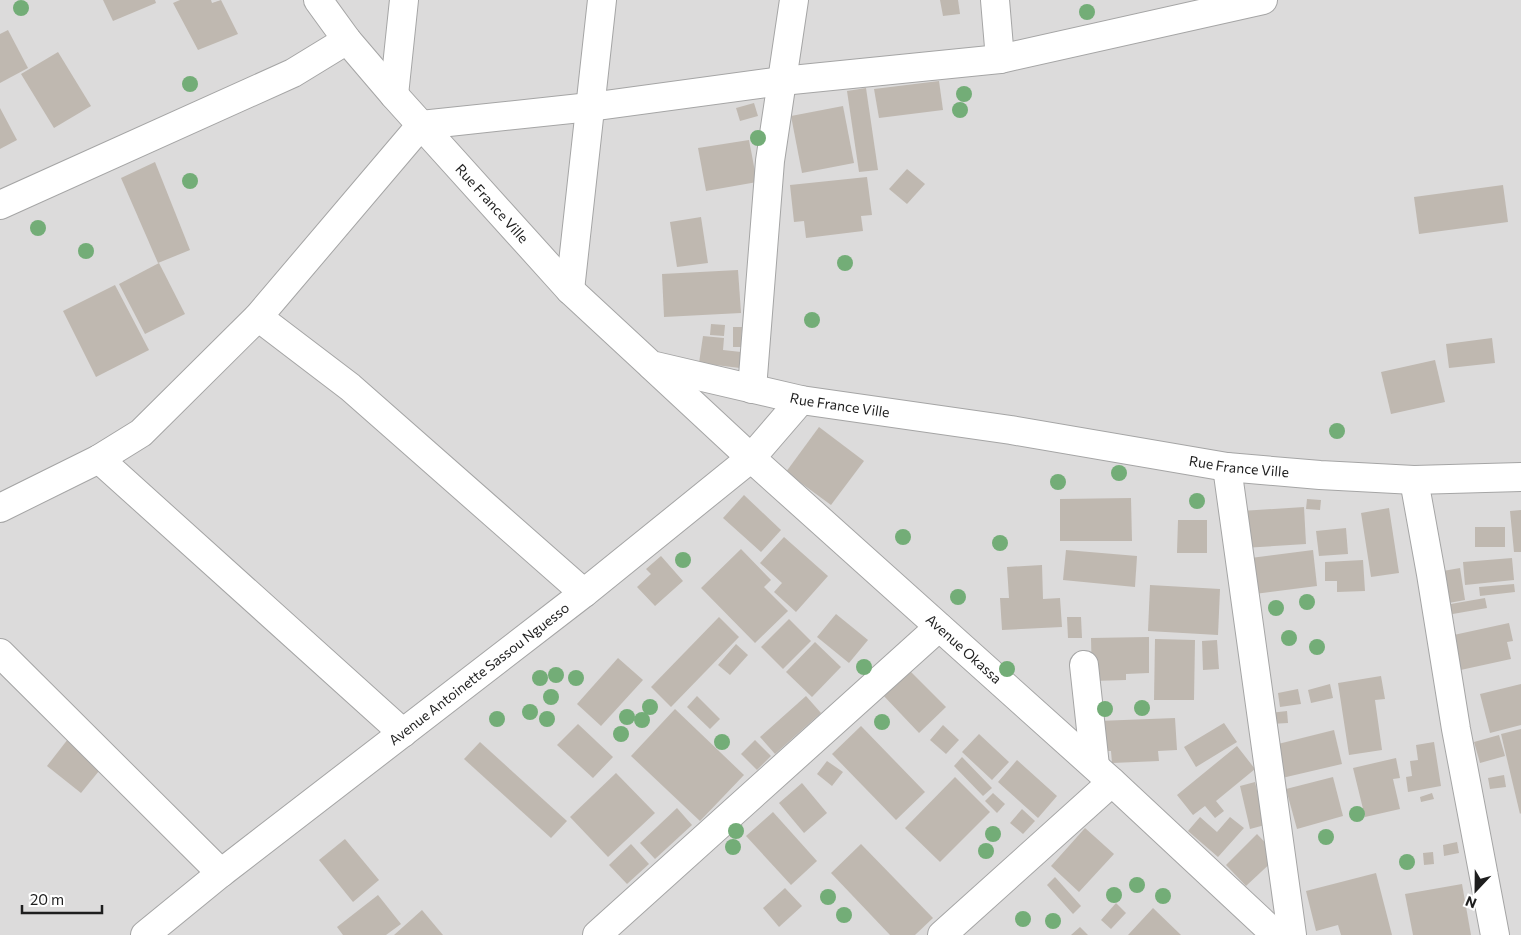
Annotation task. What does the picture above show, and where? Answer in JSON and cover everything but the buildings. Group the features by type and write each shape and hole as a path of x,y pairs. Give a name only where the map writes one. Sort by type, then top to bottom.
{"street":[{"name":"Rue France Ville","path":"318,0 347,40 394,95 570,290 651,365 801,400 1011,430 1227,467 1414,480 1521,477"},
{"path":"394,95 404,0"},
{"path":"570,290 602,0"},
{"path":"752,389 770,161 794,0"},
{"path":"995,0 1000,60"},
{"path":"0,508 99,459 141,432 258,317 421,125 590,107 782,81 1000,60 1262,0"},
{"path":"0,205 293,73 347,40"},
{"path":"258,317 350,387 584,593"},
{"name":"Avenue Okassa","path":"651,365 751,458 1104,774 1276,935"},
{"name":"Avenue Antoinette Sassou Nguesso","path":"145,935 221,873 584,593 751,458 801,400"},
{"path":"99,459 403,733"},
{"path":"1227,467 1292,935"},
{"path":"1414,480 1456,729 1495,935"},
{"path":"597,935 939,627"},
{"path":"0,652 221,873"},
{"path":"942,935 1104,774 1084,665"}],"shaded area":[{"path":"0,0 1521,0 1521,935 0,935"}]}
